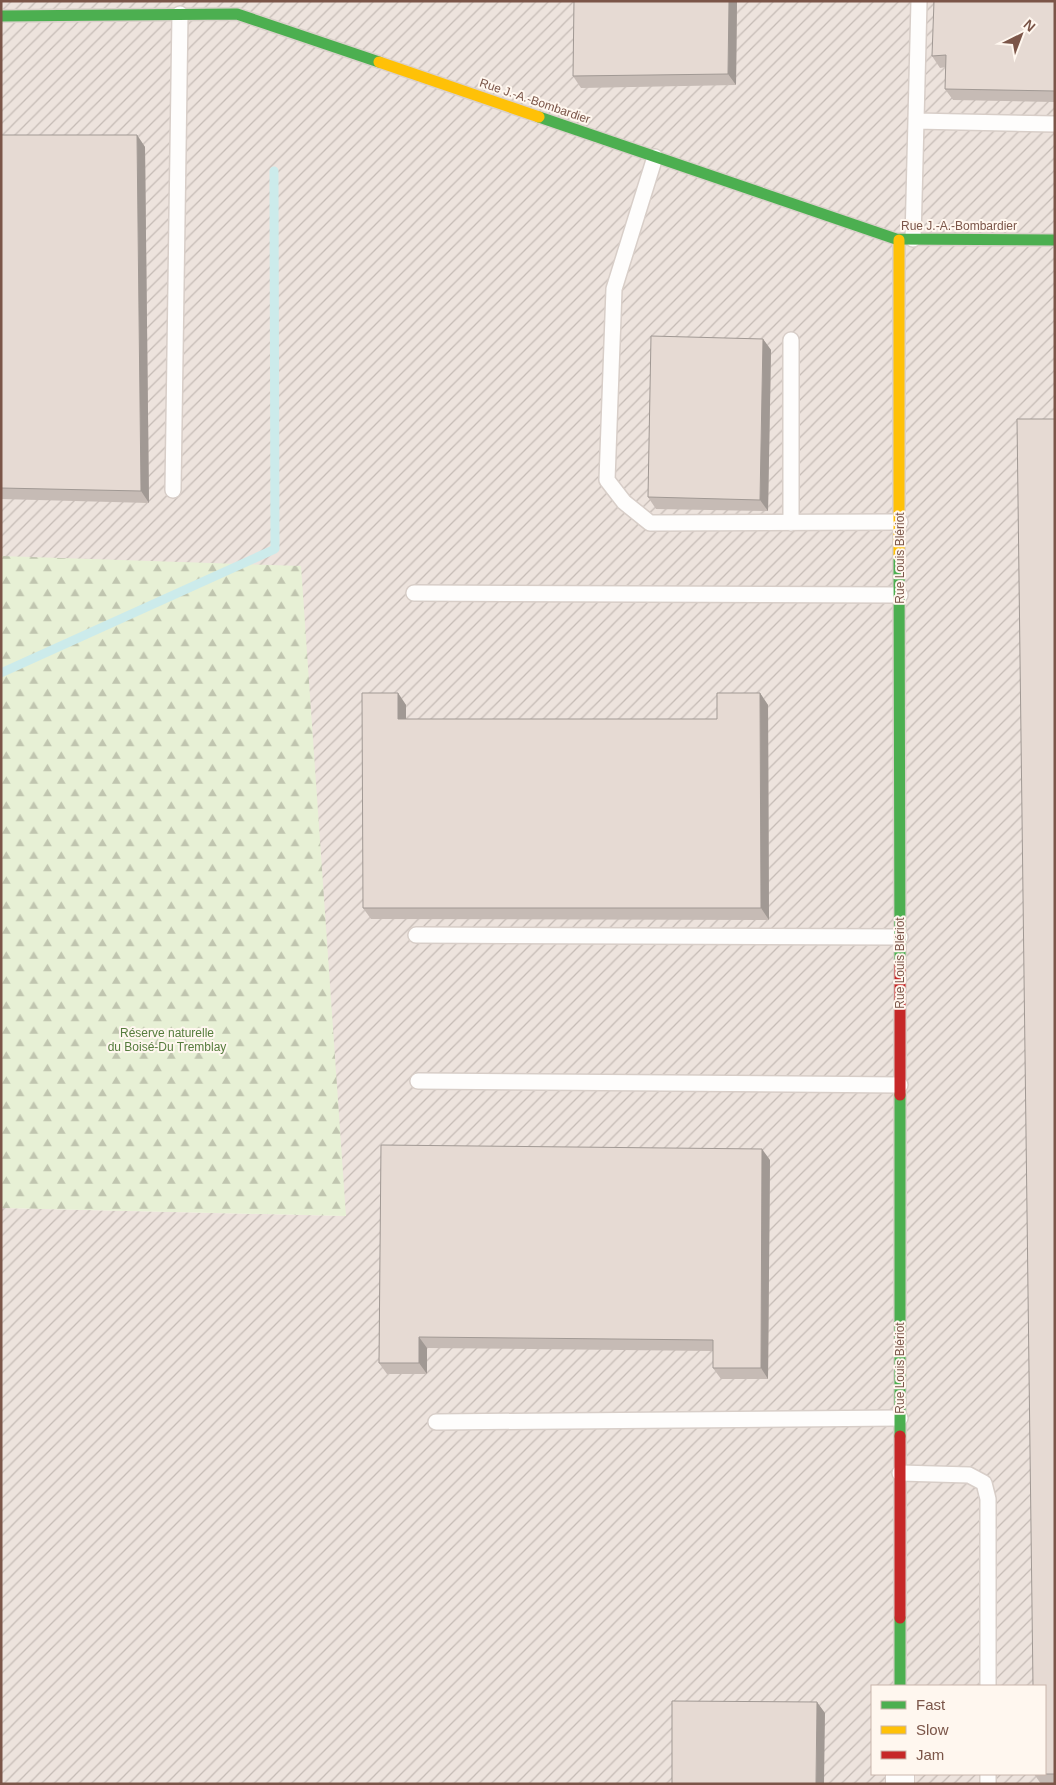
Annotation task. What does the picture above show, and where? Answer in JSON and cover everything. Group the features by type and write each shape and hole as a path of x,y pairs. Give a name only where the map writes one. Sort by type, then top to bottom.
{"street":[{"name":"Rue J.-A.-Bombardier","path":"1,16 237,14 655,157 906,240 1055,240"},
{"name":"Rue Louis Blériot","path":"900,1685 900,522 906,240"}],"lane":[{"path":"906,240 916,122 918,1"},
{"path":"173,490 180,14"},
{"path":"916,122 1055,124"},
{"path":"655,157 614,289 607,480 624,502 650,523 900,522"},
{"path":"791,340 791,522"},
{"path":"414,592 900,595"},
{"path":"416,935 900,937"},
{"path":"418,1081 900,1085"},
{"path":"436,1422 900,1418"},
{"path":"900,1473 969,1475 984,1483 988,1499 988,1685"}],"shaded area":[{"path":"1,1 1055,1 1055,1784 1,1784 1,1208 346,1216 1,563"}],"green space":[{"name":"Réserve naturelle du Boisé-Du Tremblay","path":"1,556 301,566 346,1216 1,1208"}],"building":[{"path":"574,1 729,1 728,74 573,76"},
{"path":"934,1 1055,1 1055,91 945,89 946,55 932,56"},
{"path":"1,135 137,135 141,491 1,488"},
{"path":"651,336 763,339 760,500 648,497"},
{"path":"1017,419 1055,419 1055,1774 1046,1774 1046,1685 1033,1685"},
{"path":"362,693 398,693 398,719 717,719 717,693 760,693 761,908 363,908"},
{"path":"381,1145 762,1149 761,1368 713,1368 713,1340 419,1337 419,1363 379,1363"},
{"path":"672,1701 817,1702 816,1784 672,1784"}],"waterway":[{"path":"1,673 275,549 274,171"}],"traffic: fast":[{"path":"1,16 237,14 379,62"},
{"path":"539,117 896,239 1055,240"},
{"path":"899,556 900,964"},
{"path":"900,1095 900,1436"},
{"path":"900,1618 900,1685"}],"traffic: slow":[{"path":"379,62 539,117"},
{"path":"899,240 899,556"}],"traffic: jam":[{"path":"900,964 900,1095"},
{"path":"900,1436 900,1618"}]}
